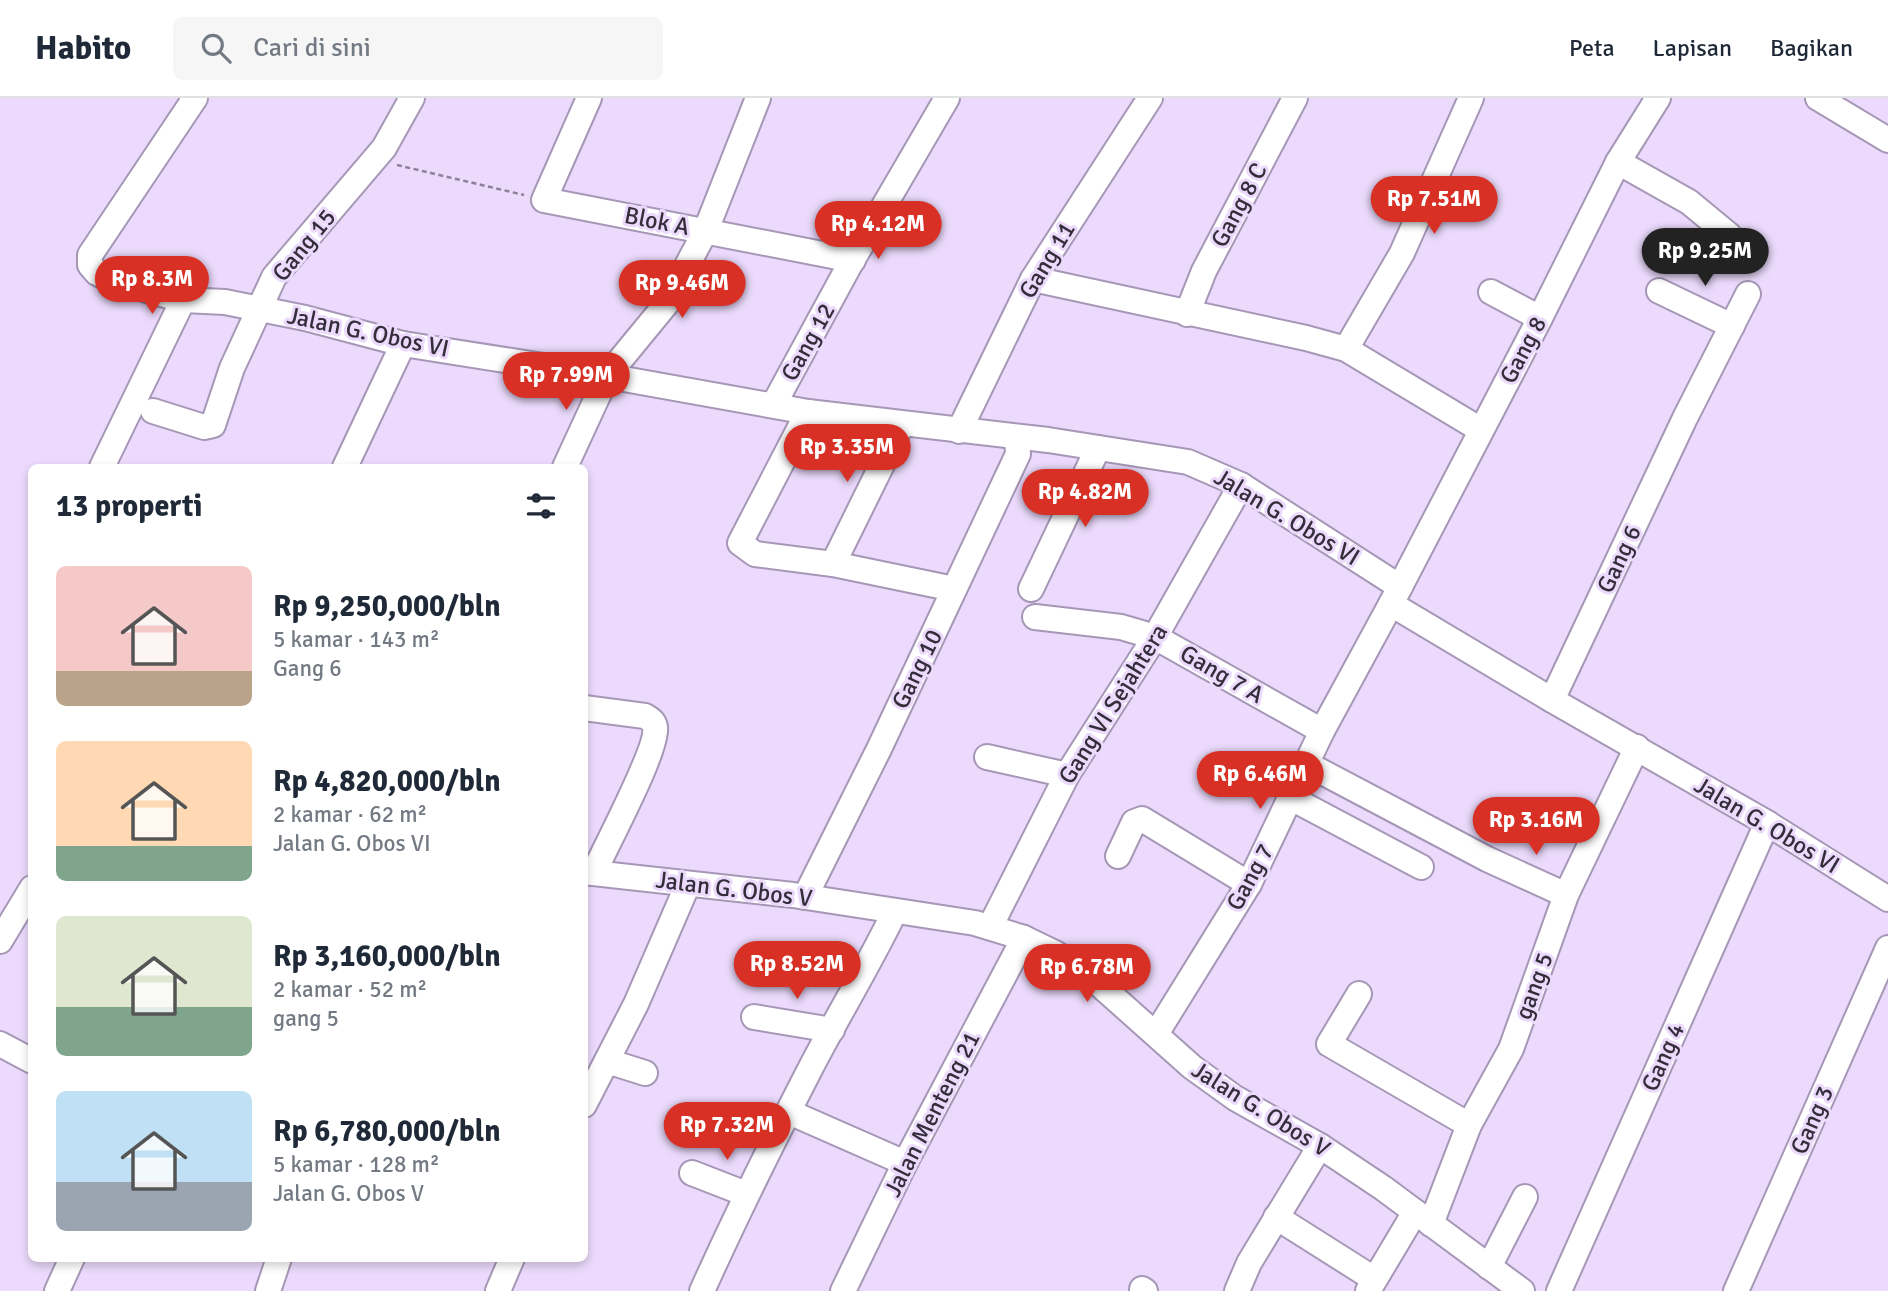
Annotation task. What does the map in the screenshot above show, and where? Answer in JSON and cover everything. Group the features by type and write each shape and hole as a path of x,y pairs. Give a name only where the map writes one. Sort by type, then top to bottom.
{"street":[{"name":"Jalan G. Obos VI","path":"195,98 88,260 97,273 114,281 183,300 225,302 304,318 403,344 774,404 808,412 1188,461 1241,485 1395,595 1552,700 1767,823 1888,899"},
{"name":"Gang 15","path":"153,411 204,427 213,425 232,368 274,277 375,160 412,98"},
{"path":"544,200 589,98"},
{"path":"566,464 607,376 667,303 706,230 758,98"},
{"name":"Gang 12","path":"774,404 947,98"},
{"name":"Gang 11","path":"959,431 1033,279 1150,98"},
{"name":"Gang 8 C","path":"1187,314 1204,271 1295,98"},
{"path":"1346,349 1402,253 1471,98"},
{"name":"Gang 8","path":"1395,595 1618,162 1658,98"},
{"path":"1818,98 1888,140"},
{"path":"1618,162 1689,202 1728,236"},
{"name":"Blok A","path":"544,200 853,260"},
{"path":"1033,279 1346,349 1481,430"},
{"path":"1659,291 1732,326"},
{"path":"1491,292 1540,318"},
{"name":"Gang 6","path":"1552,700 1685,418 1748,294"},
{"path":"103,464 183,300"},
{"path":"346,464 403,344"},
{"path":"808,412 740,542 755,554 832,564 954,589"},
{"path":"832,564 902,424"},
{"name":"Gang 10","path":"805,897 879,749 1018,454 1017,438"},
{"path":"1031,589 1098,449"},
{"name":"Gang VI Sejahtera","path":"990,927 1066,775 1155,637 1241,485"},
{"name":"Gang 7","path":"1156,1034 1248,884 1322,731 1395,595"},
{"name":"Gang 7 A","path":"1035,617 1121,627 1155,637 1322,731"},
{"path":"588,709 645,716 652,720 655,729 648,760 589,873"},
{"name":"gang 5","path":"1371,1285 1423,1218 1469,1125 1511,1049 1566,895 1636,747"},
{"path":"987,757 1066,775"},
{"path":"1307,764 1487,859 1566,895"},
{"path":"1291,798 1421,867"},
{"path":"1118,856 1132,826 1142,819 1248,884"},
{"name":"Gang 4","path":"1559,1291 1767,823"},
{"name":"Jalan G. Obos V","path":"589,873 805,897 990,927 1024,938 1055,953 1091,977 1192,1067 1235,1098 1320,1146 1522,1291"},
{"path":"588,1097 636,1004 688,884"},
{"path":"0,941 28,900"},
{"path":"702,1291 746,1194 895,911"},
{"name":"Jalan Menteng 21","path":"843,1291 905,1163 1024,938"},
{"name":"Gang 3","path":"1736,1291 1888,948"},
{"path":"1359,995 1329,1044 1469,1125"},
{"path":"754,1017 832,1030"},
{"path":"0,1044 28,1059"},
{"path":"607,1061 645,1073"},
{"path":"789,1112 905,1163"},
{"path":"1245,1288 1249,1263 1320,1146"},
{"path":"692,1173 746,1194"},
{"path":"1489,1267 1525,1197"},
{"path":"1276,1217 1371,1285"},
{"path":"57,1291 70,1262"},
{"path":"271,1290 278,1262"},
{"path":"498,1291 510,1262"}],"path":[{"path":"375,160 544,200"}]}
